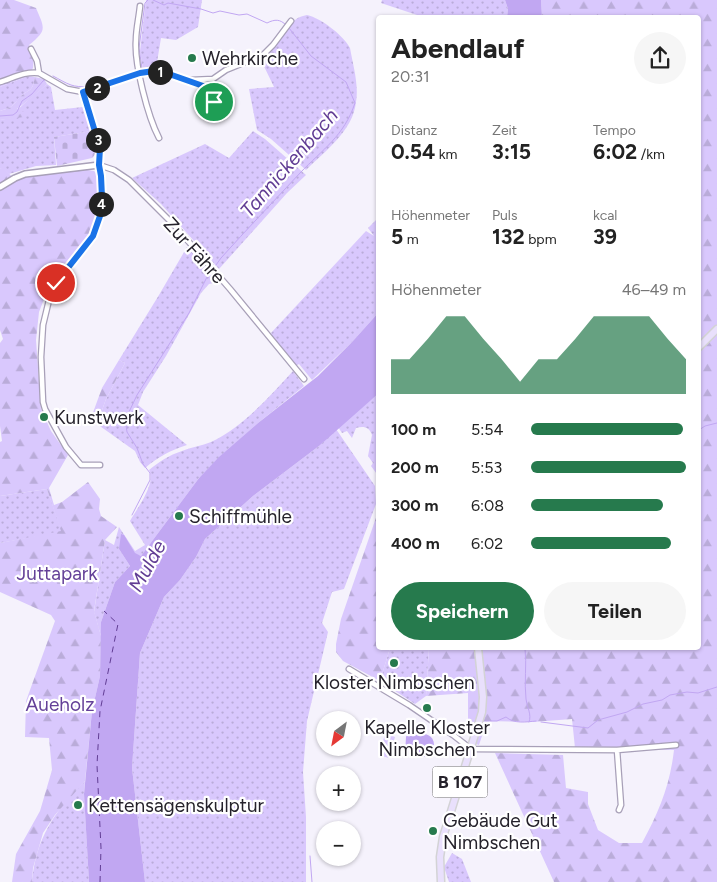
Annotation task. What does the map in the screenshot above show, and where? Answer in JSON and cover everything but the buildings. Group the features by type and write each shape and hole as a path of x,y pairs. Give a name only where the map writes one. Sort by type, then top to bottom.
{"main road":[{"path":"701,345 717,328"},
{"name":"B 107","path":"441,882 440,857 444,837 482,712 478,650"}],"street":[{"path":"140,6 136,41 140,73 153,124 159,138"},
{"path":"187,80 209,80 219,76 226,70 263,55 273,45 288,24"},
{"path":"31,49 37,61 39,73"},
{"path":"0,82 27,73 39,73 67,89 83,92 140,73 154,71 206,87 214,102"},
{"path":"206,87 209,80"},
{"path":"83,92 100,148 99,165 102,197 99,221 93,236 56,283 50,296 43,325 43,402 50,421 66,447 81,465 100,465"},
{"name":"Zur Fähre","path":"0,187 14,178 25,174 61,168 99,165 114,170 129,180 175,226 304,379"},
{"path":"349,669 408,705 471,749 617,750 676,745"},
{"path":"617,750 621,805 619,810"}],"green space":[{"path":"0,0 14,0 36,8 43,29 39,36 29,45 34,53 33,68 28,76 0,87"},
{"path":"146,0 202,0 198,27 176,40 161,38 156,68 143,69 140,51"},
{"path":"382,0 505,0 508,9 507,15 417,15 381,3"},
{"path":"541,0 717,0 717,325 701,342 701,15 542,15"},
{"path":"307,15 332,28 347,43 350,48 357,95 354,112 344,131 306,170 271,139 257,130 249,89 274,87 260,58 276,44 293,22"},
{"path":"28,76 35,77 31,89 12,106 0,111 0,87"},
{"path":"35,77 44,79 47,84 17,109 26,113 24,117 0,120 0,111 12,106 31,89"},
{"path":"47,84 51,87 55,110 83,107 92,131 54,137 56,165 36,166 9,174 3,168 0,169 0,120 11,118 23,104"},
{"path":"92,131 96,152 92,158 57,166 54,137"},
{"path":"253,131 265,139 306,175 287,193 219,269 161,204 132,178 205,144 229,158"},
{"path":"3,167 14,179 81,169 94,171 100,177 100,216 92,235 51,281 39,312 36,340 41,409 51,431 68,455 49,488 54,505 62,502 88,482 100,499 99,509 101,516 117,527 105,540 94,611 101,636 100,676 92,711 85,781 55,815 43,833 33,868 32,882 12,882 16,854 40,811 52,770 49,738 25,737 26,701 55,621 51,615 0,592 0,543 61,531 47,489 0,496 0,442 2,441 0,426 0,343 3,339 0,330 0,169"},
{"path":"376,220 376,315 352,342 312,380 299,364 294,367 277,346 271,333 366,231 374,236 368,228"},
{"path":"187,247 219,282 209,284 201,293 166,356 143,392 138,405 187,445 165,454 145,468 135,451 97,424 106,399 125,363 119,360"},
{"path":"717,331 717,882 554,882 495,753 563,755 566,788 588,792 588,804 598,830 619,843 642,843 663,798 670,775 674,750 575,748 572,719 533,722 487,721 479,745 476,744 482,719 480,650 701,650 701,348"},
{"path":"119,360 125,363 106,399 97,424 82,425 91,418 102,388"},
{"path":"293,371 304,386 258,423 199,478 141,556 119,549 130,566 115,582 101,622 101,636 94,612 105,540 114,545 119,527 135,551 145,545 130,521 148,489 151,475 149,470 173,455 211,442 234,428 275,391"},
{"path":"376,395 376,473 371,466 373,463 368,456 372,435 369,430 364,427 356,428 352,438 347,431 342,433 338,427"},
{"path":"336,429 375,486 376,504 344,589 332,592 322,623 328,632 307,721 303,772 306,817 306,882 145,882 132,768 140,653 164,597 180,580 196,557 205,539 253,496 319,446"},
{"path":"47,489 62,532 0,543 0,496"},
{"path":"376,518 376,650 389,650 380,681 343,661 336,652 341,619"},
{"path":"389,650 429,650 426,696 415,704 380,681"},
{"path":"429,650 475,650 480,707 478,719 468,735 468,693 426,696"},
{"path":"385,734 395,737 389,758 379,755"},
{"path":"85,781 89,882 32,882 38,852 48,827 64,804"},
{"path":"452,853 462,859 471,882 449,882 444,867"}],"water":[{"path":"505,0 541,0 542,15 507,15 508,9"},
{"name":"Mulde","path":"376,315 376,396 319,446 253,496 205,539 196,557 180,580 164,597 140,653 132,768 145,882 89,882 84,794 92,711 100,676 101,622 115,582 130,566 119,549 121,534 124,535 135,553 141,556 199,478 219,457 258,423 318,376"},
{"path":"408,733 420,733 429,736 434,743 431,755 425,757 405,755"}],"waterway":[{"name":"Tannickenbach","path":"142,68 139,48 145,3 148,0"},
{"name":"Tannickenbach","path":"153,0 164,5 168,3 213,13 220,11 239,15 247,14 267,23 277,20 286,25"},
{"name":"Tannickenbach","path":"216,265 339,133 355,103 346,82 311,56 289,28"},
{"name":"Tannickenbach","path":"53,76 71,85 86,87 101,84 130,73"},
{"name":"Tannickenbach","path":"0,116 13,115 17,112 22,101 32,94 46,79"},
{"name":"Tannickenbach","path":"132,515 150,480 150,473 143,464 137,448 127,432 126,425 129,412 137,395 189,313 210,271"},
{"path":"701,429 717,423"},
{"path":"525,650 525,693 530,714 529,722"},
{"path":"541,722 588,728 598,720 627,712 643,704 662,700 670,695 687,692 698,693 717,687"},
{"path":"486,721 497,721 506,717 516,722 536,721"},
{"path":"310,856 312,882"}],"ferry route":[{"path":"100,882 101,848 97,765 100,711 118,624 104,611"}],"place":[{"name":"Wehrkirche","path":"192,58"},
{"name":"Kunstwerk","path":"44,417"},
{"name":"Schiffmühle","path":"179,516"},
{"name":"Kloster Nimbschen","path":"394,663"},
{"name":"Kapelle Kloster Nimbschen","path":"427,708"},
{"name":"Kettensägenskulptur","path":"78,805"},
{"name":"Gebäude Gut Nimbschen","path":"433,831"}],"route":[{"path":"56,283 93,236 100,216 102,197 99,165 100,148 83,92 140,73 154,71 169,74 206,87 214,102"}],"park label":[{"name":"Juttapark","path":"57,573"},
{"name":"Aueholz","path":"60,704"}]}
